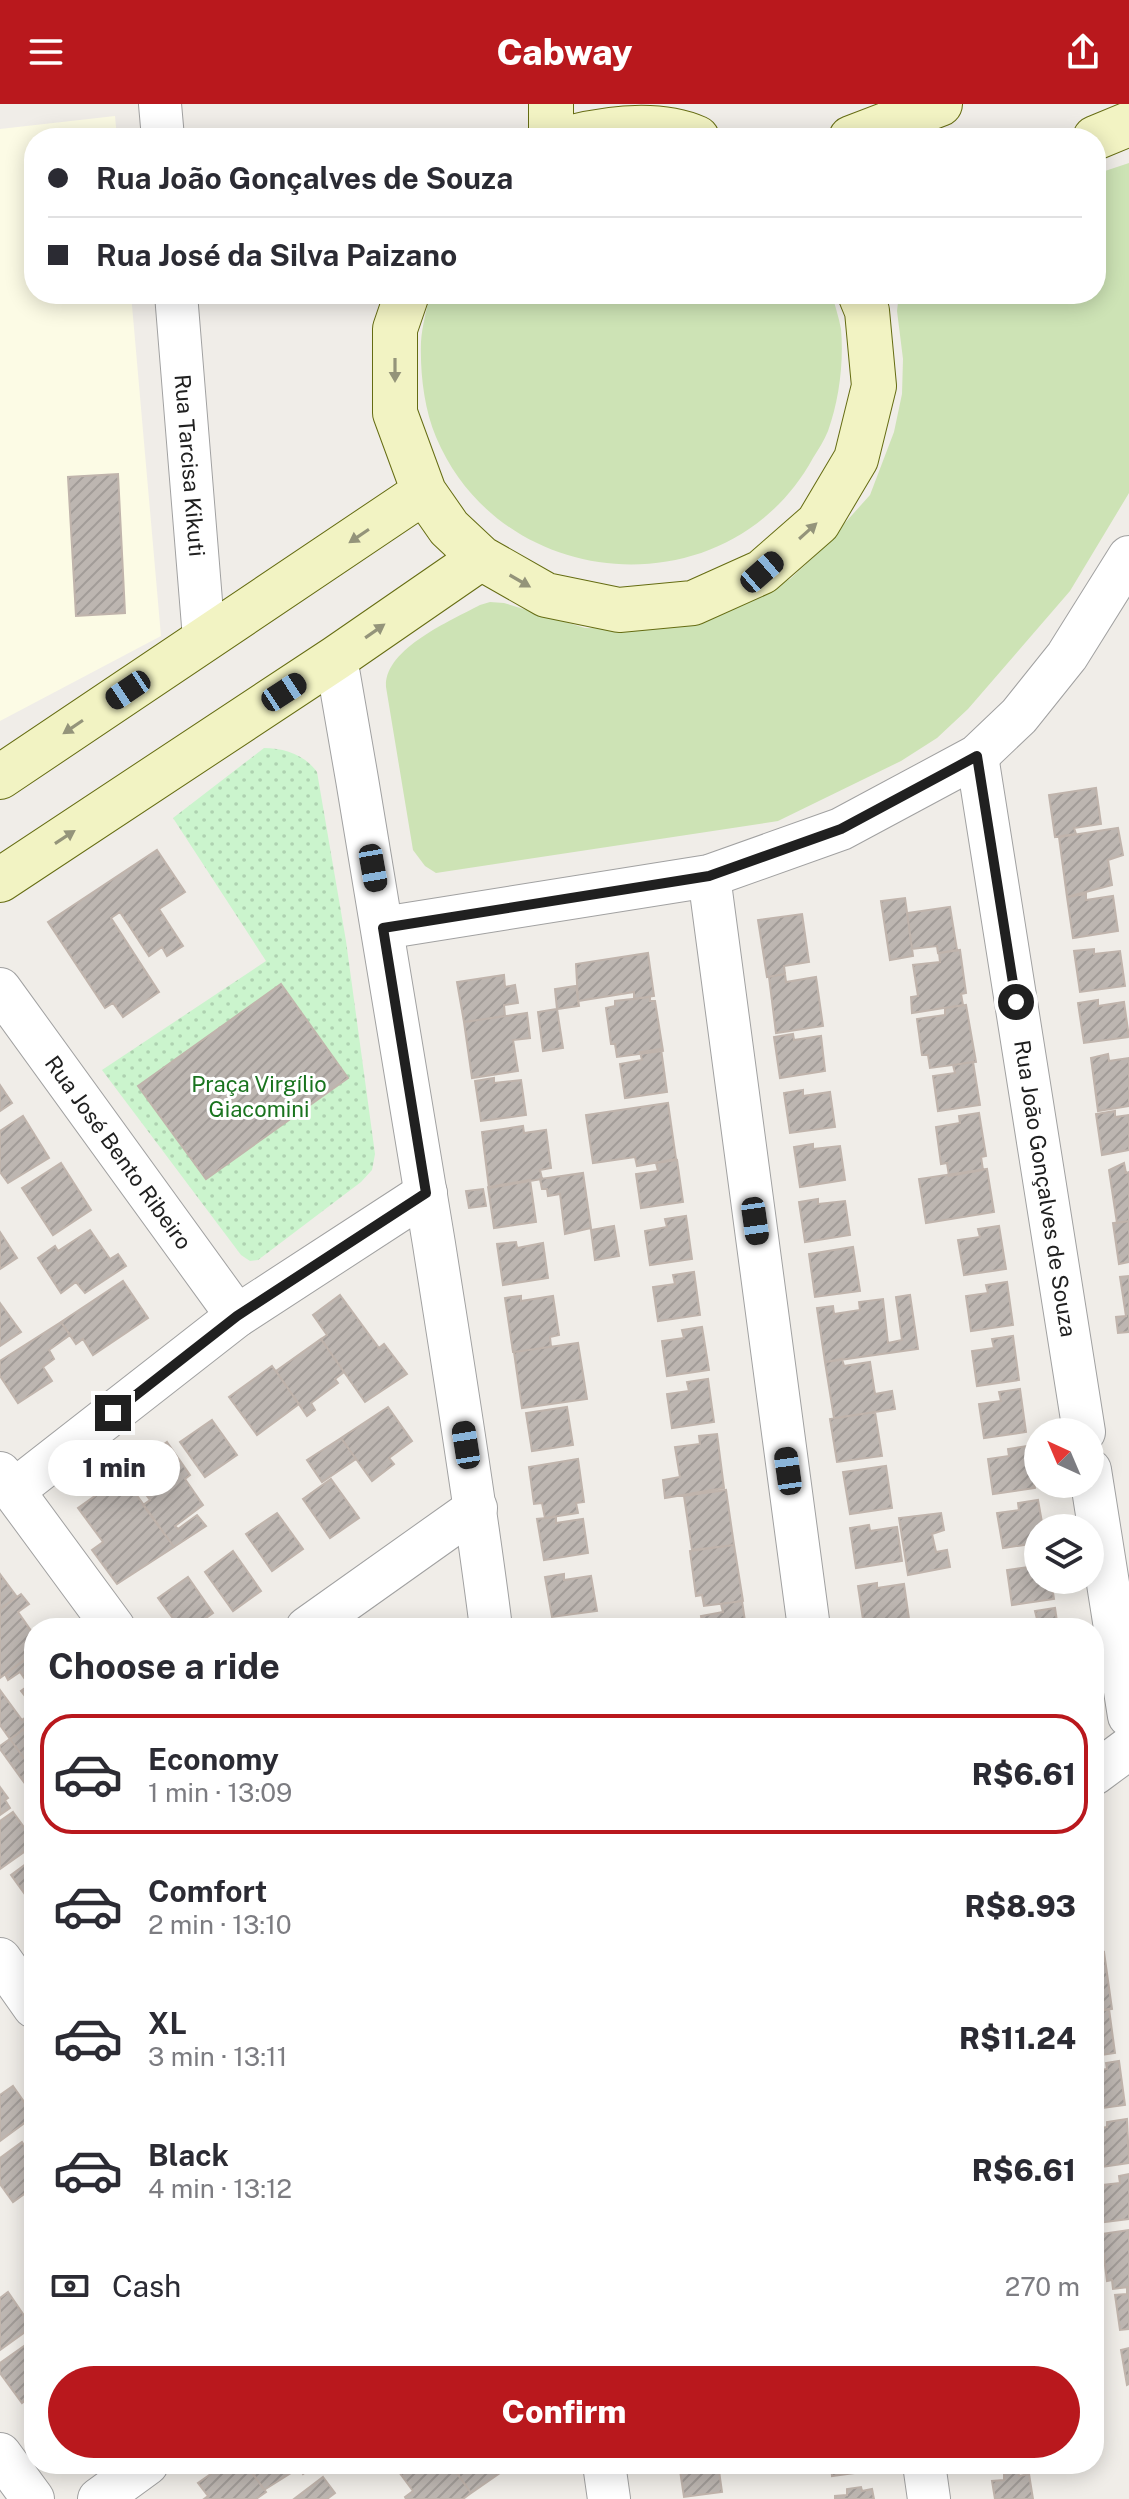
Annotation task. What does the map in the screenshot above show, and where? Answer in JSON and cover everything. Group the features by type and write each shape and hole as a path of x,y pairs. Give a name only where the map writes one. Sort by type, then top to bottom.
{"street":[{"path":"160,104 162,128"},
{"path":"551,104 551,128"},
{"path":"877,128 940,104"},
{"path":"1106,133 1129,124"},
{"path":"641,128 687,125"},
{"name":"Rua Tarcisa Kikuti","path":"177,304 204,638"},
{"path":"404,304 395,329 395,413 424,492 449,528 481,558 546,595 619,610 693,603 762,572 818,523 856,459 874,386 864,304"},
{"path":"0,777 424,492"},
{"path":"383,928 709,876 841,829 977,756 1019,716 1067,656 1129,557"},
{"path":"0,880 336,658 481,558"},
{"path":"336,658 426,1193 476,1508 490,1618"},
{"name":"Rua João Gonçalves de Souza","path":"977,756 1082,1418"},
{"path":"709,876 808,1618"},
{"name":"Rua José Bento Ribeiro","path":"0,989 237,1316"},
{"path":"107,1618 6,1482 237,1316 426,1193"},
{"path":"1094,1498 1129,1716"},
{"path":"321,1618 476,1508"},
{"path":"1104,1767 1129,1748"},
{"path":"0,1959 24,1993"},
{"path":"0,2454 33,2499"},
{"path":"99,2499 133,2474"},
{"path":"925,2474 929,2499"}],"shaded area":[{"path":"115,116 116,128 24,128 24,304 132,304 161,636 0,721 0,129"}],"green space":[{"path":"1129,163 1129,493 1070,591 968,709 937,738 901,761 778,821 436,873 425,866 413,850 386,687 388,673 396,660 437,628 490,602 504,603 585,628 659,629 724,612 790,579 870,495 894,432 902,394 903,359 898,304 1106,304 1106,171"},
{"path":"428,304 835,304 841,329 842,355 838,394 825,438 776,507 728,541 675,560 618,564 563,554 512,529 468,490 432,426 421,366 422,336"},
{"name":"Praça Virgílio Giacomini","path":"264,748 294,754 317,772 346,941 375,1154 372,1170 361,1182 258,1260 250,1261 241,1255 102,1070 266,961 173,818"}],"building":[{"path":"118,474 125,613 76,616 68,477"},
{"path":"1096,788 1101,824 1074,828 1076,834 1055,837 1049,795"},
{"path":"1118,828 1123,855 1108,860 1112,885 1067,897 1059,837"},
{"path":"157,850 185,892 159,909 183,946 167,956 162,947 149,956 120,912 111,918 159,992 123,1017 113,1003 105,1008 48,922"},
{"path":"1086,894 1086,900 1113,896 1118,931 1073,938 1067,897"},
{"path":"905,898 913,956 890,960 881,901"},
{"path":"950,907 957,950 938,953 937,946 912,949 907,913"},
{"path":"802,914 809,962 784,966 785,974 767,977 758,920"},
{"path":"1094,949 1094,954 1120,951 1125,986 1080,992 1074,951"},
{"path":"960,950 966,993 961,994 963,1005 912,1013 911,997 918,996 913,965 940,962 939,953"},
{"path":"648,953 654,996 634,999 634,992 578,1001 576,964"},
{"path":"785,974 786,982 816,977 823,1026 776,1033 769,977"},
{"path":"504,975 505,987 515,985 518,1003 504,1005 505,1016 464,1022 457,982"},
{"path":"281,984 348,1078 206,1179 138,1086"},
{"path":"576,986 579,1006 557,1009 555,989"},
{"path":"650,997 650,1001 655,1001 663,1051 617,1057 615,1044 611,1044 606,1008 615,1006 615,1001"},
{"path":"1098,1000 1098,1006 1124,1002 1129,1037 1084,1043 1078,1003"},
{"path":"966,1005 976,1062 930,1068 928,1055 922,1055 917,1019 945,1015 945,1008"},
{"path":"557,1009 563,1048 543,1051 538,1012"},
{"path":"527,1013 530,1038 513,1040 518,1071 472,1078 464,1022"},
{"path":"793,1034 794,1040 821,1036 825,1071 780,1078 774,1037"},
{"path":"661,1049 667,1092 625,1098 620,1064 642,1060 640,1052"},
{"path":"1108,1054 1109,1061 1129,1058 1129,1106 1098,1111 1091,1058"},
{"path":"973,1062 980,1105 938,1111 933,1076 955,1073 953,1065"},
{"path":"494,1078 494,1083 521,1080 526,1115 481,1121 475,1081"},
{"path":"0,1085 12,1103 0,1111"},
{"path":"803,1090 803,1096 830,1092 835,1127 790,1133 784,1093"},
{"path":"668,1103 676,1159 637,1166 635,1157 593,1163 586,1115"},
{"path":"1115,1111 1115,1117 1129,1115 1129,1150 1102,1155 1096,1114"},
{"path":"979,1113 986,1156 981,1157 983,1170 949,1176 947,1163 941,1164 936,1127 960,1123 959,1116"},
{"path":"23,1116 49,1158 8,1183 0,1172 0,1131"},
{"path":"523,1126 524,1133 546,1130 551,1168 540,1170 542,1179 489,1188 482,1132"},
{"path":"813,1144 813,1149 840,1146 845,1180 800,1187 794,1147"},
{"path":"677,1160 683,1202 641,1208 636,1174 658,1171 656,1163"},
{"path":"61,1163 91,1210 53,1235 22,1188"},
{"path":"1124,1163 1126,1173 1129,1172 1129,1221 1117,1223 1109,1170"},
{"path":"987,1169 994,1212 926,1223 919,1179"},
{"path":"583,1173 591,1228 565,1234 560,1194 548,1196 547,1189 542,1189 540,1179"},
{"path":"530,1180 536,1222 494,1228 488,1187"},
{"path":"483,1189 486,1206 469,1208 466,1191"},
{"path":"818,1199 818,1204 845,1201 850,1235 805,1242 799,1202"},
{"path":"686,1216 692,1259 650,1265 645,1231 667,1227 665,1219"},
{"path":"1129,1221 1129,1262 1119,1264 1113,1223"},
{"path":"614,1226 619,1256 595,1260 591,1230"},
{"path":"999,1226 1006,1269 964,1275 958,1240 980,1237 978,1229"},
{"path":"90,1230 110,1259 118,1254 126,1266 85,1293 76,1282 61,1293 38,1258 55,1246 58,1251"},
{"path":"0,1232 17,1258 0,1269"},
{"path":"516,1242 517,1248 543,1243 548,1278 503,1285 497,1244"},
{"path":"853,1247 860,1291 815,1297 809,1254"},
{"path":"694,1272 700,1315 658,1321 653,1287 675,1284 673,1275"},
{"path":"1129,1276 1129,1332 1118,1333 1116,1317 1126,1316 1120,1277"},
{"path":"123,1281 148,1318 93,1355 83,1339 76,1344 61,1322"},
{"path":"1007,1282 1013,1325 971,1331 966,1296 988,1293 986,1285"},
{"path":"340,1295 379,1348 384,1344 407,1374 365,1402 321,1339 327,1335 313,1315"},
{"path":"910,1295 918,1349 825,1362 817,1308 833,1306 834,1314 860,1310 859,1302 883,1299 888,1343 902,1340 896,1297"},
{"path":"521,1296 521,1301 553,1296 559,1335 550,1337 551,1347 513,1352 505,1298"},
{"path":"0,1303 21,1332 0,1346"},
{"path":"61,1322 70,1335 49,1350 54,1359 43,1367 52,1381 18,1403 0,1376 0,1361"},
{"path":"702,1327 709,1370 667,1376 662,1341 684,1338 682,1330"},
{"path":"1013,1336 1019,1380 977,1386 972,1351 994,1348 992,1339"},
{"path":"321,1339 344,1372 335,1379 338,1383 311,1403 315,1410 307,1416 276,1371"},
{"path":"578,1343 587,1399 522,1408 514,1352"},
{"path":"842,1359 844,1366 870,1362 875,1394 892,1391 895,1409 834,1418 825,1362"},
{"path":"272,1366 299,1404 257,1435 229,1397"},
{"path":"708,1379 714,1422 672,1428 667,1394 689,1391 687,1382"},
{"path":"1020,1389 1024,1432 984,1438 979,1404 1001,1401 999,1392"},
{"path":"388,1407 412,1441 389,1458 394,1464 372,1481 341,1438"},
{"path":"567,1407 573,1445 532,1451 526,1413"},
{"path":"875,1412 882,1456 837,1462 830,1419"},
{"path":"212,1420 237,1455 205,1477 180,1442"},
{"path":"717,1434 724,1488 665,1498 663,1480 680,1477 675,1447 700,1444 699,1436"},
{"path":"341,1438 356,1459 322,1482 307,1460"},
{"path":"167,1442 190,1475 185,1479 203,1505 175,1526 178,1529 197,1515 206,1526 174,1547 143,1505 150,1500 128,1471"},
{"path":"1024,1447 1024,1490 993,1494 988,1459 1009,1456 1008,1449"},
{"path":"578,1459 584,1502 576,1503 578,1513 545,1518 542,1503 534,1504 529,1467"},
{"path":"886,1466 892,1508 850,1514 843,1472"},
{"path":"123,1476 174,1547 117,1584 92,1550 103,1542 78,1508"},
{"path":"331,1479 359,1518 330,1538 303,1499"},
{"path":"726,1490 734,1545 692,1550 684,1496"},
{"path":"1038,1500 1040,1514 1024,1514 1024,1545 1003,1548 997,1513 1019,1510 1018,1503"},
{"path":"277,1513 303,1549 272,1571 246,1534"},
{"path":"941,1513 944,1530 932,1534 936,1552 947,1550 950,1567 908,1575 899,1518"},
{"path":"556,1517 556,1523 583,1519 588,1553 544,1560 537,1519"},
{"path":"869,1525 870,1531 897,1527 902,1561 856,1568 850,1528"},
{"path":"734,1545 743,1601 704,1606 702,1595 696,1596 690,1551"},
{"path":"233,1551 261,1591 233,1611 205,1572"},
{"path":"1024,1568 1024,1594 1053,1594 1054,1599 1012,1605 1007,1570"},
{"path":"0,1574 17,1597 0,1609"},
{"path":"564,1574 564,1580 591,1576 597,1611 552,1617 545,1577"},
{"path":"188,1577 213,1613 206,1618 173,1618 158,1598"},
{"path":"877,1583 877,1588 904,1584 909,1618 863,1618 858,1586"},
{"path":"21,1594 29,1604 18,1612 24,1621 24,1660 0,1678 0,1609"},
{"path":"742,1601 745,1618 701,1618 723,1612 721,1604"},
{"path":"1055,1608 1056,1618 1037,1618 1035,1611"},
{"path":"24,1660 24,1678 20,1672 8,1680 5,1674"},
{"path":"0,1690 22,1720 24,1718 24,1729 10,1739 0,1725"},
{"path":"24,1729 24,1758 10,1739"},
{"path":"10,1739 24,1758 24,1782 0,1749"},
{"path":"0,1787 8,1798 5,1800 10,1808 0,1815"},
{"path":"13,1812 24,1827 24,1852 0,1869 0,1821"},
{"path":"24,1865 24,1893 11,1875"},
{"path":"1104,1952 1112,2009 1104,2010"},
{"path":"1109,2009 1115,2053 1104,2055 1104,2010"},
{"path":"1119,2061 1125,2105 1104,2108 1106,2063"},
{"path":"13,2086 24,2102 24,2123 0,2141 0,2095"},
{"path":"1127,2119 1129,2163 1104,2167 1104,2127 1107,2127 1107,2122"},
{"path":"22,2142 24,2145 24,2194 13,2202 0,2184 0,2158"},
{"path":"1129,2174 1129,2219 1104,2222 1104,2185 1120,2183 1119,2176"},
{"path":"1129,2230 1129,2287 1113,2289 1112,2280 1107,2281 1104,2234"},
{"path":"1127,2288 1129,2329 1120,2330 1115,2295 1127,2294"},
{"path":"8,2292 24,2315 24,2333 0,2350 0,2298"},
{"path":"24,2346 22,2403 0,2373 0,2363"},
{"path":"1129,2348 1129,2384 1127,2385 1121,2350"},
{"path":"211,2474 253,2474 266,2492 256,2499 204,2499 208,2496 198,2483"},
{"path":"253,2474 289,2474 264,2490"},
{"path":"400,2474 457,2474 471,2493 463,2499 406,2499 413,2491"},
{"path":"458,2474 498,2474 471,2493"},
{"path":"681,2474 719,2474 722,2492 684,2497"},
{"path":"1004,2474 1029,2474 1033,2499 995,2499 992,2481 1004,2480"},
{"path":"323,2477 335,2493 327,2499 294,2499"},
{"path":"861,2487 862,2491 872,2489 874,2499 835,2499 835,2496 847,2495 847,2489"}],"route":[{"path":"113,1413 237,1316 426,1193 383,928 709,876 841,829 977,756 1016,1002"}]}
